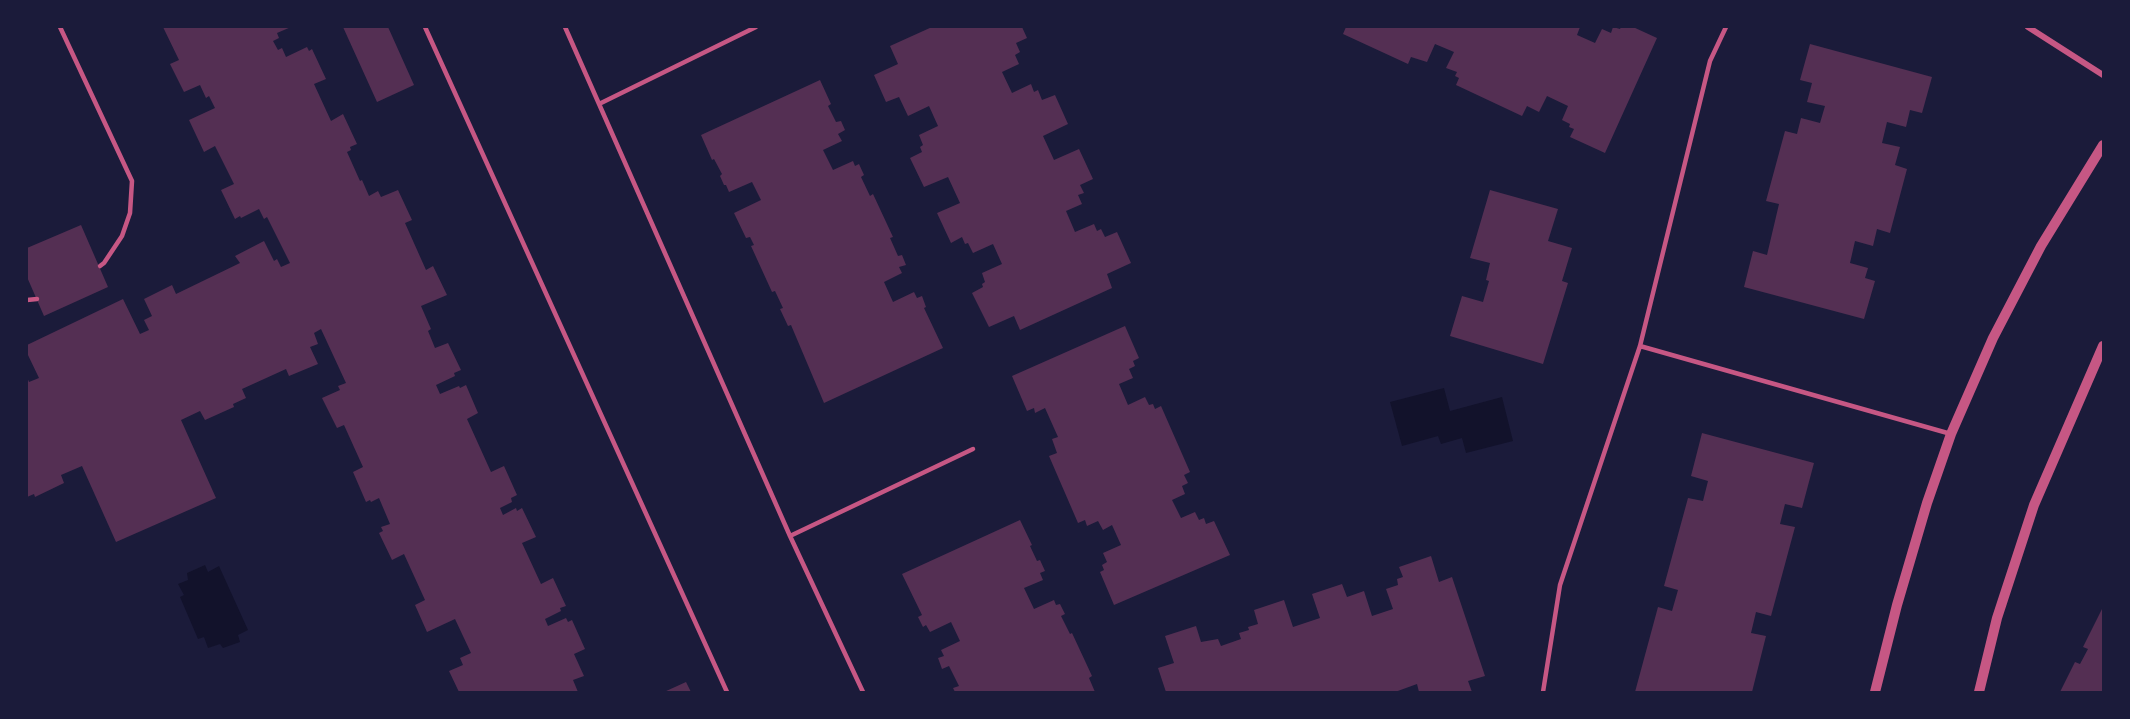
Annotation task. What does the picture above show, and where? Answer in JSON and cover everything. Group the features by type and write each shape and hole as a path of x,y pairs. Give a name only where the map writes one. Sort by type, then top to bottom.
{"street":[{"path":"2028,27 2103,75"},
{"path":"1875,692 1920,525 1951,434 1993,338 2036,256 2103,145"},
{"path":"1979,692 1997,618 2034,505 2103,346"}],"lane":[{"path":"60,27 132,181 130,213 122,236 100,266"},
{"path":"425,27 727,692"},
{"path":"565,27 790,536 863,692"},
{"path":"599,104 756,27"},
{"path":"1543,692 1560,585 1640,346 1710,61 1726,27"},
{"path":"27,300 37,299"},
{"path":"1640,346 1951,434"},
{"path":"790,536 973,449"}],"shaded area":[{"path":"1444,388 1450,411 1502,397 1513,441 1466,453 1462,438 1441,444 1438,436 1402,446 1390,402"},
{"path":"205,565 208,572 219,566 248,630 238,635 240,642 223,648 220,644 208,648 204,637 198,639 180,597 184,595 178,584 188,580 187,573"}],"building":[{"path":"163,27 291,27 277,33 279,38 273,41 278,50 282,48 286,57 307,47 309,51 312,49 326,79 314,84 331,121 343,114 357,144 350,147 351,150 347,152 360,181 362,180 369,196 378,191 381,197 398,190 412,220 405,223 426,270 433,266 447,295 421,306 431,329 428,331 435,348 448,343 461,370 454,373 455,376 436,385 440,394 466,385 478,413 467,419 491,472 504,466 517,495 511,498 512,502 500,508 503,515 516,508 517,511 522,508 536,537 522,543 541,584 553,578 566,606 545,619 548,626 566,618 568,622 572,620 585,649 574,654 584,676 573,680 578,692 459,692 449,671 463,665 460,658 471,653 455,619 427,632 415,605 425,600 404,554 392,560 379,533 383,531 381,527 390,524 379,498 366,502 353,472 363,467 344,425 337,428 322,398 340,390 338,386 346,383 321,329 314,333 318,344 310,347 318,364 289,376 286,369 242,389 246,398 233,404 234,407 205,420 200,411 181,420 216,498 116,542 82,466 61,475 64,483 35,497 34,494 27,497 27,377 29,382 39,378 27,353 27,345 123,299 140,334 149,330 144,320 152,316 144,299 172,285 176,294 240,263 235,256 264,241 274,261 277,259 281,267 290,263 267,217 264,219 259,209 235,219 221,190 234,184 215,146 204,152 189,120 215,108 209,96 206,98 200,85 184,92 170,64 179,60"},
{"path":"343,27 388,27 414,85 377,102"},
{"path":"932,27 1022,27 1027,38 1016,43 1020,52 1015,55 1019,64 1002,72 1012,93 1031,84 1034,92 1038,90 1042,100 1055,95 1068,124 1043,136 1054,160 1079,149 1093,179 1080,185 1084,193 1078,195 1082,204 1066,211 1075,232 1094,224 1097,231 1101,229 1105,237 1117,232 1131,263 1107,274 1112,288 1020,330 1014,316 989,327 972,293 983,287 982,284 985,282 982,273 1002,264 993,244 973,253 962,237 951,243 937,213 960,203 948,177 924,187 910,158 922,152 920,147 923,145 919,135 938,126 929,106 908,116 899,97 886,102 874,75 898,64 890,46"},
{"path":"1346,27 1580,27 1577,35 1595,43 1602,29 1611,33 1613,27 1620,29 1621,27 1633,27 1657,38 1605,153 1570,137 1574,129 1562,120 1568,106 1547,96 1539,112 1527,106 1522,116 1456,85 1459,78 1455,76 1457,72 1446,68 1454,52 1435,44 1427,62 1411,57 1408,64 1343,34"},
{"path":"1810,44 1932,77 1922,113 1910,110 1906,127 1887,122 1882,143 1900,147 1895,165 1907,169 1890,233 1877,229 1873,246 1855,241 1850,263 1868,268 1865,278 1875,281 1864,319 1744,287 1753,251 1767,255 1779,204 1766,201 1785,131 1797,134 1801,118 1820,123 1825,106 1807,102 1812,83 1800,80"},
{"path":"820,80 836,122 841,121 845,130 838,134 842,141 823,150 833,170 853,161 855,166 859,164 864,175 861,177 870,196 873,194 893,237 890,238 898,256 902,255 906,265 899,267 902,273 884,282 893,302 914,292 917,298 922,296 926,307 924,308 943,348 824,403 791,325 788,326 780,309 783,308 775,291 772,292 751,246 754,245 750,237 746,238 734,213 761,200 752,182 729,192 701,135"},
{"path":"1490,190 1558,209 1548,241 1572,248 1562,281 1568,283 1543,364 1450,336 1462,296 1483,302 1489,281 1486,280 1490,263 1470,258"},
{"path":"81,225 108,287 44,316 27,277 27,248"},
{"path":"1125,326 1139,358 1133,361 1135,366 1129,369 1133,378 1119,384 1128,405 1145,397 1149,405 1153,404 1155,409 1161,406 1190,472 1184,475 1188,483 1182,486 1185,494 1172,500 1181,518 1195,512 1199,520 1204,518 1206,524 1214,521 1230,555 1114,605 1100,572 1104,570 1102,565 1107,562 1103,553 1121,545 1112,525 1103,530 1098,521 1087,526 1085,520 1078,523 1049,456 1057,453 1052,439 1058,437 1045,408 1035,413 1034,408 1027,411 1012,376"},
{"path":"1702,433 1814,463 1802,508 1785,504 1780,524 1795,527 1771,616 1756,612 1751,633 1766,636 1752,692 1635,692 1658,607 1672,611 1678,590 1664,586 1688,498 1703,501 1708,481 1691,476"},
{"path":"1020,520 1037,561 1040,560 1045,571 1040,573 1043,580 1024,588 1034,609 1054,600 1056,605 1060,604 1065,614 1061,616 1070,634 1072,633 1092,676 1089,678 1095,692 955,692 953,688 959,686 949,666 942,669 938,658 944,656 941,650 960,641 951,622 930,632 926,625 923,627 918,617 922,615 902,574"},
{"path":"1431,556 1439,582 1452,577 1485,676 1468,681 1472,692 1419,692 1417,684 1395,692 1166,692 1158,668 1174,663 1165,636 1196,626 1201,642 1218,639 1221,646 1241,639 1239,633 1258,624 1254,610 1284,600 1293,627 1320,618 1312,594 1342,584 1347,597 1364,591 1372,616 1393,609 1386,589 1398,585 1397,579 1403,577 1399,567"},
{"path":"2103,607 2103,692 2060,692 2075,662 2080,664 2088,649 2083,647"},
{"path":"686,682 691,692 664,692"}]}
